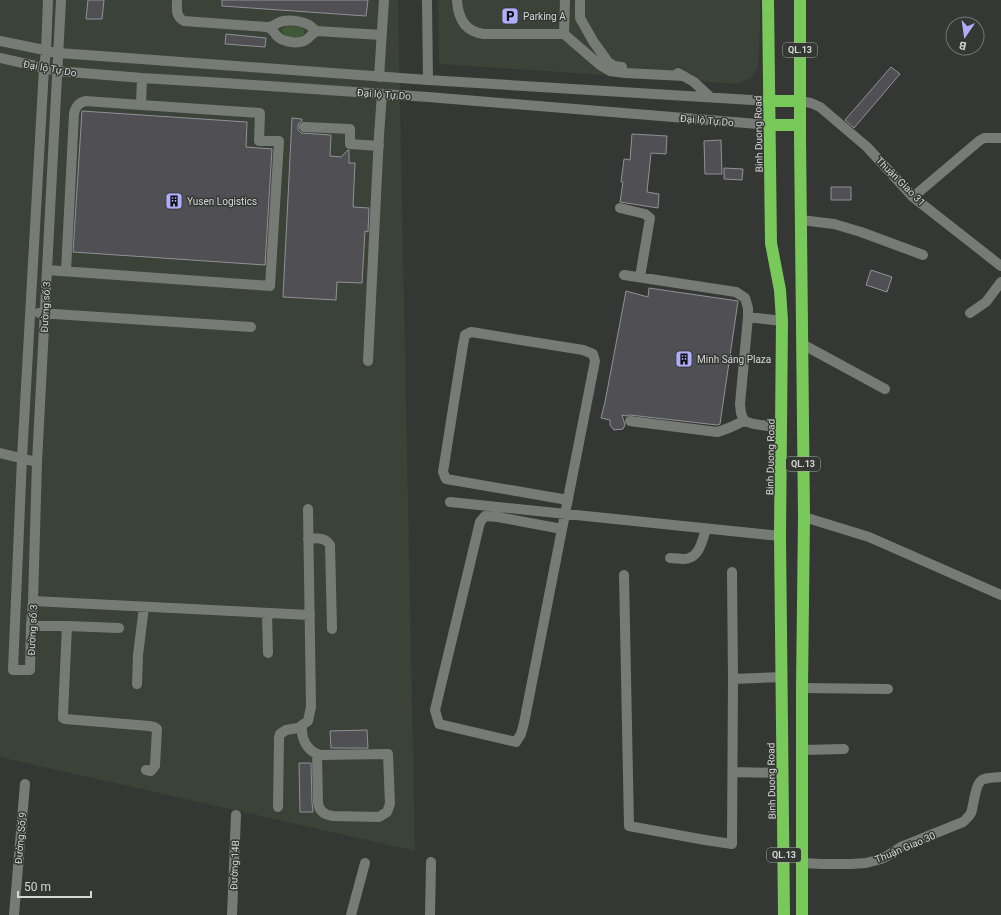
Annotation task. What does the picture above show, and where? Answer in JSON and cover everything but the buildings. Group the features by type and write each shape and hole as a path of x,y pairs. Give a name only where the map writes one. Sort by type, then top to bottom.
{"highway":[{"name":"Binh Duong Road","path":"768,0 771,243 780,290 782,321 780,536 784,915"},
{"name":"QL.13","path":"800,0 804,517 802,915"},
{"path":"769,101 800,101"},
{"path":"770,125 800,124"}],"street":[{"name":"Đường số 3","path":"48,0 22,458 13,670 30,670 37,462 61,0"},
{"path":"177,0 177,15 184,21 268,27 281,21 292,21 303,22 317,31"},
{"path":"379,77 384,0"},
{"path":"427,0 428,80"},
{"path":"457,0 461,20 466,26 477,34 564,34 600,65 610,71 684,76"},
{"path":"564,34 565,0"},
{"path":"580,0 580,18 593,42 608,62 614,66 675,72 694,82 710,97"},
{"path":"268,27 272,28 276,35 280,38 291,42 305,41 313,32 317,31 381,35"},
{"name":"Đại lộ Tự Do","path":"0,41 59,54 379,77 769,101"},
{"name":"Đại lộ Tự Do","path":"0,58 58,71 382,94 770,125"},
{"path":"141,104 142,78"},
{"path":"368,362 382,94"},
{"path":"47,270 270,286 278,141 259,140 260,113 141,104 86,101 81,103 76,108 74,114 66,271"},
{"name":"Thuận Giao 31","path":"800,101 811,103 820,107 867,146 913,197 1001,266"},
{"path":"304,127 350,129 350,144 379,146"},
{"path":"913,197 979,141 984,138 1001,138"},
{"path":"620,208 645,214 650,218 640,277"},
{"path":"801,220 834,224 861,232 923,256"},
{"path":"624,275 736,292 745,298 748,308 748,318 740,404 744,421"},
{"path":"970,313 986,302 1001,282"},
{"path":"31,313 251,327"},
{"path":"748,318 782,321"},
{"path":"562,530 498,517 484,516 480,522 435,710 439,724 516,742 521,734 524,723 568,500 595,360 593,354 583,350 471,332 465,335 462,345 443,472 446,479 568,500"},
{"path":"802,344 885,388"},
{"path":"630,421 717,432 744,421 782,428"},
{"path":"0,453 37,462"},
{"path":"450,502 780,536"},
{"path":"278,807 280,734 286,730 298,728 308,721 311,707 308,509"},
{"path":"804,517 869,537 1001,595"},
{"path":"670,558 685,560 693,557 699,550 706,529"},
{"path":"308,539 325,539 330,545 332,629"},
{"path":"624,575 629,826 732,844 732,572"},
{"path":"33,601 310,615"},
{"path":"137,684 138,655 144,607"},
{"path":"267,613 268,653"},
{"path":"31,626 119,628"},
{"path":"67,626 63,718 154,727 157,729 155,766 151,771 146,770"},
{"path":"733,679 782,677"},
{"path":"802,688 888,689"},
{"path":"302,726 302,735 306,744 309,749 317,754 324,756 388,754 390,804 387,812 379,817 329,816 322,812 318,806 317,754"},
{"path":"802,750 844,749"},
{"path":"733,772 782,773"},
{"name":"Thuận Giao 30","path":"803,862 822,864 851,864 866,863 881,859 901,847 963,822 969,817 972,811 980,782 983,780 1001,777"},
{"name":"Đường Số 9","path":"14,915 24,784"},
{"name":"Đường 14B","path":"232,915 236,815"},
{"path":"430,915 431,862"},
{"path":"351,915 366,863"}],"shaded area":[{"path":"0,0 398,0 415,851 0,757"},
{"path":"438,0 760,0 758,68 750,78 739,84 439,64"}],"green space":[{"path":"286,26 300,27 304,30 304,35 295,37 286,36 282,32 282,29"}],"place":[{"name":"Parking A","path":"510,16"},
{"name":"Yusen Logistics","path":"174,201"},
{"name":"Minh Sáng Plaza","path":"684,359"}]}
